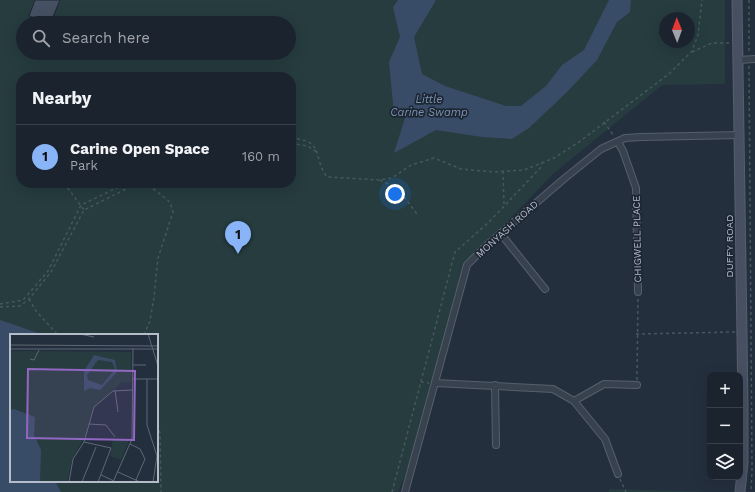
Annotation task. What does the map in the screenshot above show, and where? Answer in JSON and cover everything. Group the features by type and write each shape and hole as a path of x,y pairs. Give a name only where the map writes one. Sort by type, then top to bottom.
{"main road":[{"name":"DUFFY ROAD","path":"737,0 740,135 743,463 740,492"}],"street":[{"path":"739,60 752,60"},
{"name":"MONYASH ROAD","path":"405,492 467,265 571,173 601,149 625,138 740,135"},
{"name":"CHIGWELL PLACE","path":"618,142 623,151 636,188 638,292"},
{"path":"501,234 545,289"},
{"path":"435,383 553,389 574,401 605,439 618,474"},
{"path":"574,401 604,384 637,385"},
{"path":"495,385 496,445"}],"path":[{"path":"296,138 302,139 314,146 319,153 323,172 327,177 380,180 392,178 411,165 434,158 443,163 461,169 503,171 524,170 554,158 670,73 690,52 698,35 702,0"},
{"path":"749,0 752,60 752,470 750,492"},
{"path":"690,52 712,43 738,42"},
{"path":"604,122 618,142"},
{"path":"296,144 307,146 319,153"},
{"path":"503,171 504,205"},
{"path":"380,180 398,189 417,214"},
{"path":"68,188 84,210"},
{"path":"0,304 23,300 48,271 81,205 117,188"},
{"path":"0,307 20,306 29,299 51,272 84,210 128,188"},
{"path":"144,334 150,321 158,258 173,212 170,202 152,188"},
{"path":"637,385 636,334 638,292"},
{"path":"29,299 36,311 57,334"},
{"path":"636,334 742,332"},
{"path":"158,428 160,433 161,492"},
{"path":"618,474 626,492"}],"green space":[{"path":"0,0 725,0 725,84 662,85 553,174 464,267 413,456 398,492 0,492"},
{"path":"609,489 717,492 609,492"}],"water":[{"name":"Little Carine Swamp","path":"398,0 436,0 414,37 422,74 445,86 506,106 521,106 546,86 562,65 584,50 609,0 631,0 630,12 617,22 597,60 567,92 529,128 512,139 482,137 436,130 394,153 406,115 394,114 389,62 400,37 393,7"},
{"path":"0,320 41,334 10,334 10,482 56,482 61,492 0,492"}],"building":[{"path":"35,0 60,0 53,16 29,16"}],"place":[{"name":"Carine Open Space","path":"238,254"}]}
